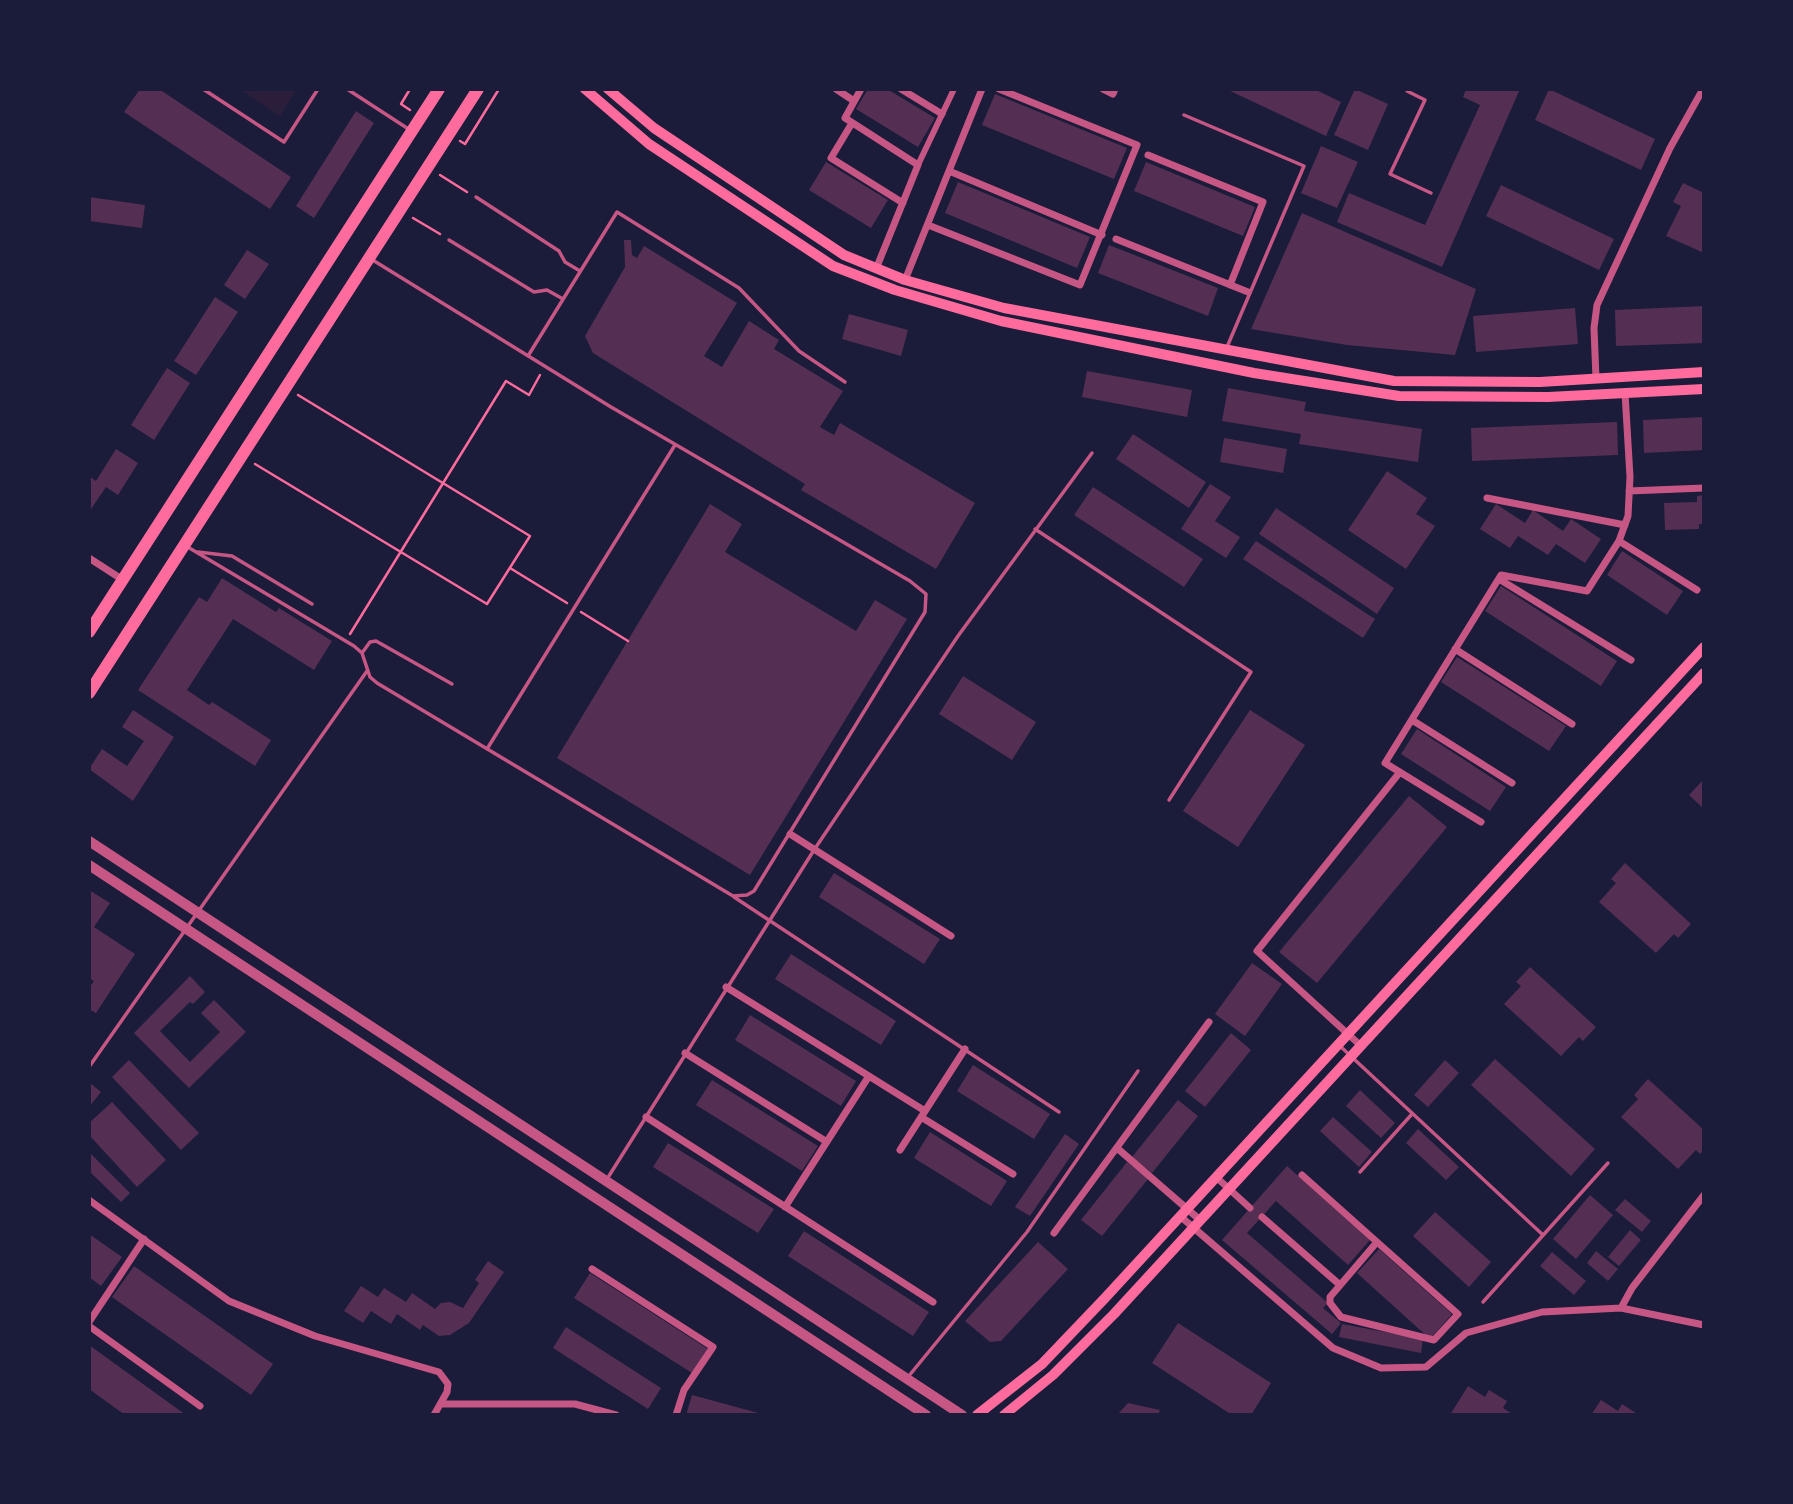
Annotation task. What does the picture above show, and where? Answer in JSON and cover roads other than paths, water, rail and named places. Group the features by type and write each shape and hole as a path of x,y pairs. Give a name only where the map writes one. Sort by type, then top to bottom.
{"main road":[{"path":"89,632 439,89"},
{"path":"89,693 478,89"},
{"path":"585,89 649,144 833,266 895,290 1001,321 1254,373 1399,396 1548,397 1704,388"},
{"path":"609,90 654,128 779,215 844,255 905,280 1004,308 1394,381 1540,382 1704,372"},
{"path":"1596,379 1597,394"},
{"path":"977,1415 1042,1364 1704,647"},
{"path":"1004,1415 1061,1367 1196,1224 1704,673"}],"street":[{"path":"836,89 854,101"},
{"path":"861,89 845,118 918,165"},
{"path":"901,89 942,114"},
{"path":"876,269 918,165 954,89"},
{"path":"905,280 982,89"},
{"path":"928,225 1080,285 1137,145 999,89"},
{"path":"1102,89 1113,94 1115,89"},
{"path":"1596,379 1594,328 1598,305 1665,159 1703,89"},
{"path":"852,123 831,158 903,203"},
{"path":"1148,155 1263,202 1230,285"},
{"path":"949,171 1102,235"},
{"path":"1116,239 1248,292"},
{"path":"1481,822 1385,763 1501,575 1587,591 1619,541 1625,525 1629,491 1625,393"},
{"path":"1629,491 1704,488"},
{"path":"1486,498 1625,525"},
{"path":"1619,541 1697,590"},
{"path":"89,558 123,580"},
{"path":"1499,579 1631,660"},
{"path":"1455,649 1572,724"},
{"path":"1412,720 1512,783"},
{"path":"1360,1045 1257,951 1400,772"},
{"path":"790,834 951,936"},
{"path":"89,841 962,1415"},
{"path":"89,865 926,1415"},
{"path":"726,987 869,1076 1013,1174"},
{"path":"1054,1233 1209,1022"},
{"path":"900,1150 965,1049"},
{"path":"685,1054 827,1142"},
{"path":"785,1207 869,1076"},
{"path":"646,1117 933,1302"},
{"path":"1117,1148 1184,1213 1333,1348 1381,1368 1426,1367 1466,1333 1542,1312 1621,1308 1704,1325"},
{"path":"1301,1175 1377,1242 1458,1314 1434,1340 1341,1317 1330,1303 1329,1297 1377,1242"},
{"path":"1216,1177 1250,1208"},
{"path":"595,1198 606,1181"},
{"path":"1621,1308 1632,1288 1704,1195"},
{"path":"89,1200 229,1301 315,1336 439,1372 448,1384 434,1415"},
{"path":"1262,1217 1340,1285"},
{"path":"144,1239 89,1324 200,1406"},
{"path":"592,1269 713,1347 684,1390 676,1415"},
{"path":"441,1404 575,1404 615,1415"}],"lane":[{"path":"203,89 284,142 318,89"},
{"path":"347,89 412,131"},
{"path":"600,102 609,90"},
{"path":"1407,90 1425,100 1390,174 1431,193"},
{"path":"1184,115 1304,166 1225,351"},
{"path":"475,197 559,251 565,262 580,271"},
{"path":"528,356 617,212 739,288 799,351 845,382"},
{"path":"449,240 534,292 547,290 563,299"},
{"path":"369,258 546,367 910,581 926,594 925,612 754,891 747,895 733,896"},
{"path":"487,749 676,444"},
{"path":"606,1181 814,850 958,636 1092,453"},
{"path":"1035,529 1251,672 1169,800"},
{"path":"185,545 362,653 367,670 377,683 733,896 1059,1112"},
{"path":"196,552 232,556 312,604"},
{"path":"362,653 370,642 376,640 452,684"},
{"path":"89,1068 367,670"},
{"path":"1338,1045 1543,1235"},
{"path":"907,1378 1027,1232 1138,1071"},
{"path":"1360,1172 1412,1114"},
{"path":"1483,1302 1608,1163"}]}
